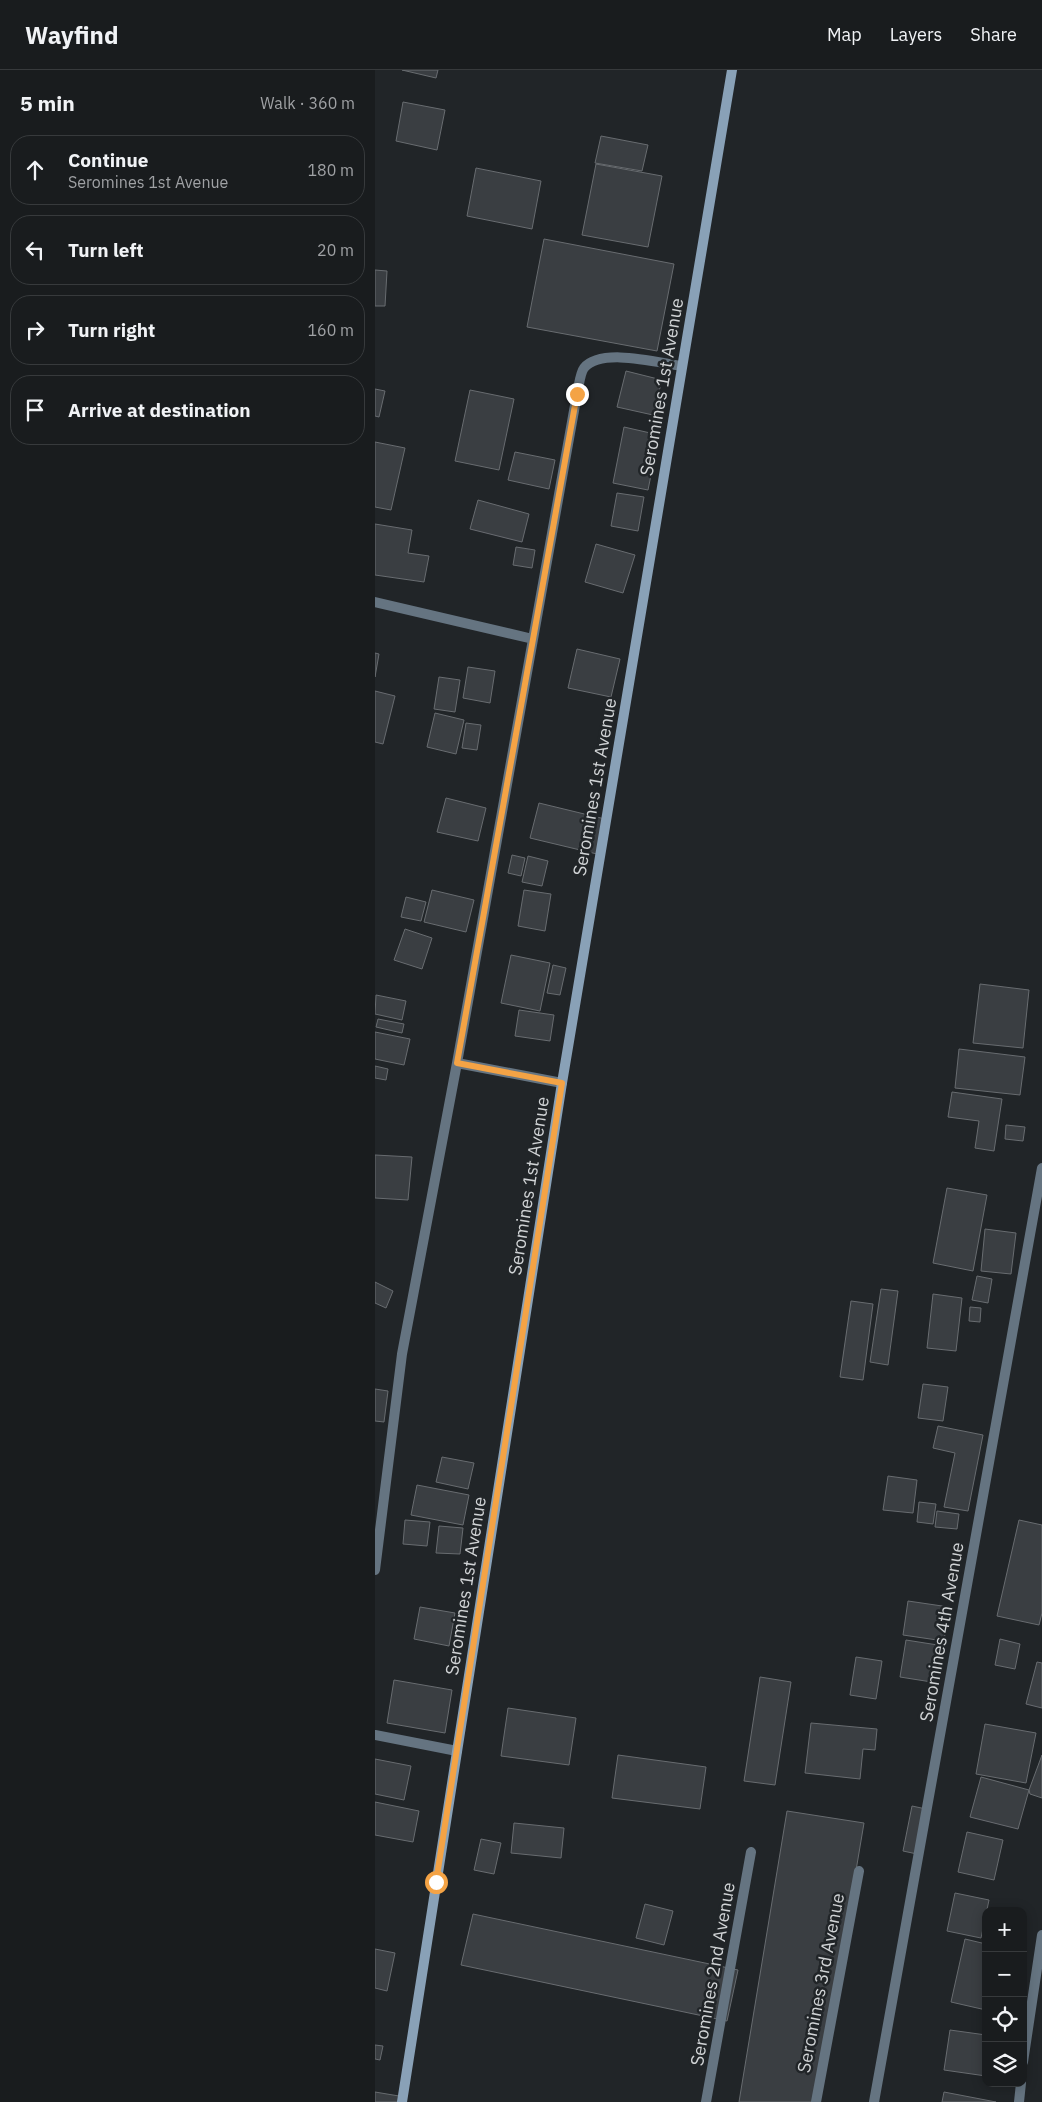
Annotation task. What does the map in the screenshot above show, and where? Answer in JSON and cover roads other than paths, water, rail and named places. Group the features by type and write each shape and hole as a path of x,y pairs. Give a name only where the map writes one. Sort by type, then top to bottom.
{"street":[{"name":"Seromines 1st Avenue","path":"402,2102 562,1083 732,70"},
{"path":"375,1570 402,1354 457,1063 577,394 584,368 595,360 611,356 683,366"},
{"path":"375,602 533,639"},
{"path":"457,1063 562,1083"},
{"name":"Seromines 4th Avenue","path":"874,2102 1042,1168"},
{"path":"375,1735 457,1751"},
{"name":"Seromines 2nd Avenue","path":"706,2102 751,1852"},
{"name":"Seromines 3rd Avenue","path":"816,2102 859,1871"},
{"path":"1026,2042 1042,1935"},
{"path":"1019,2102 1021,2087"}]}
